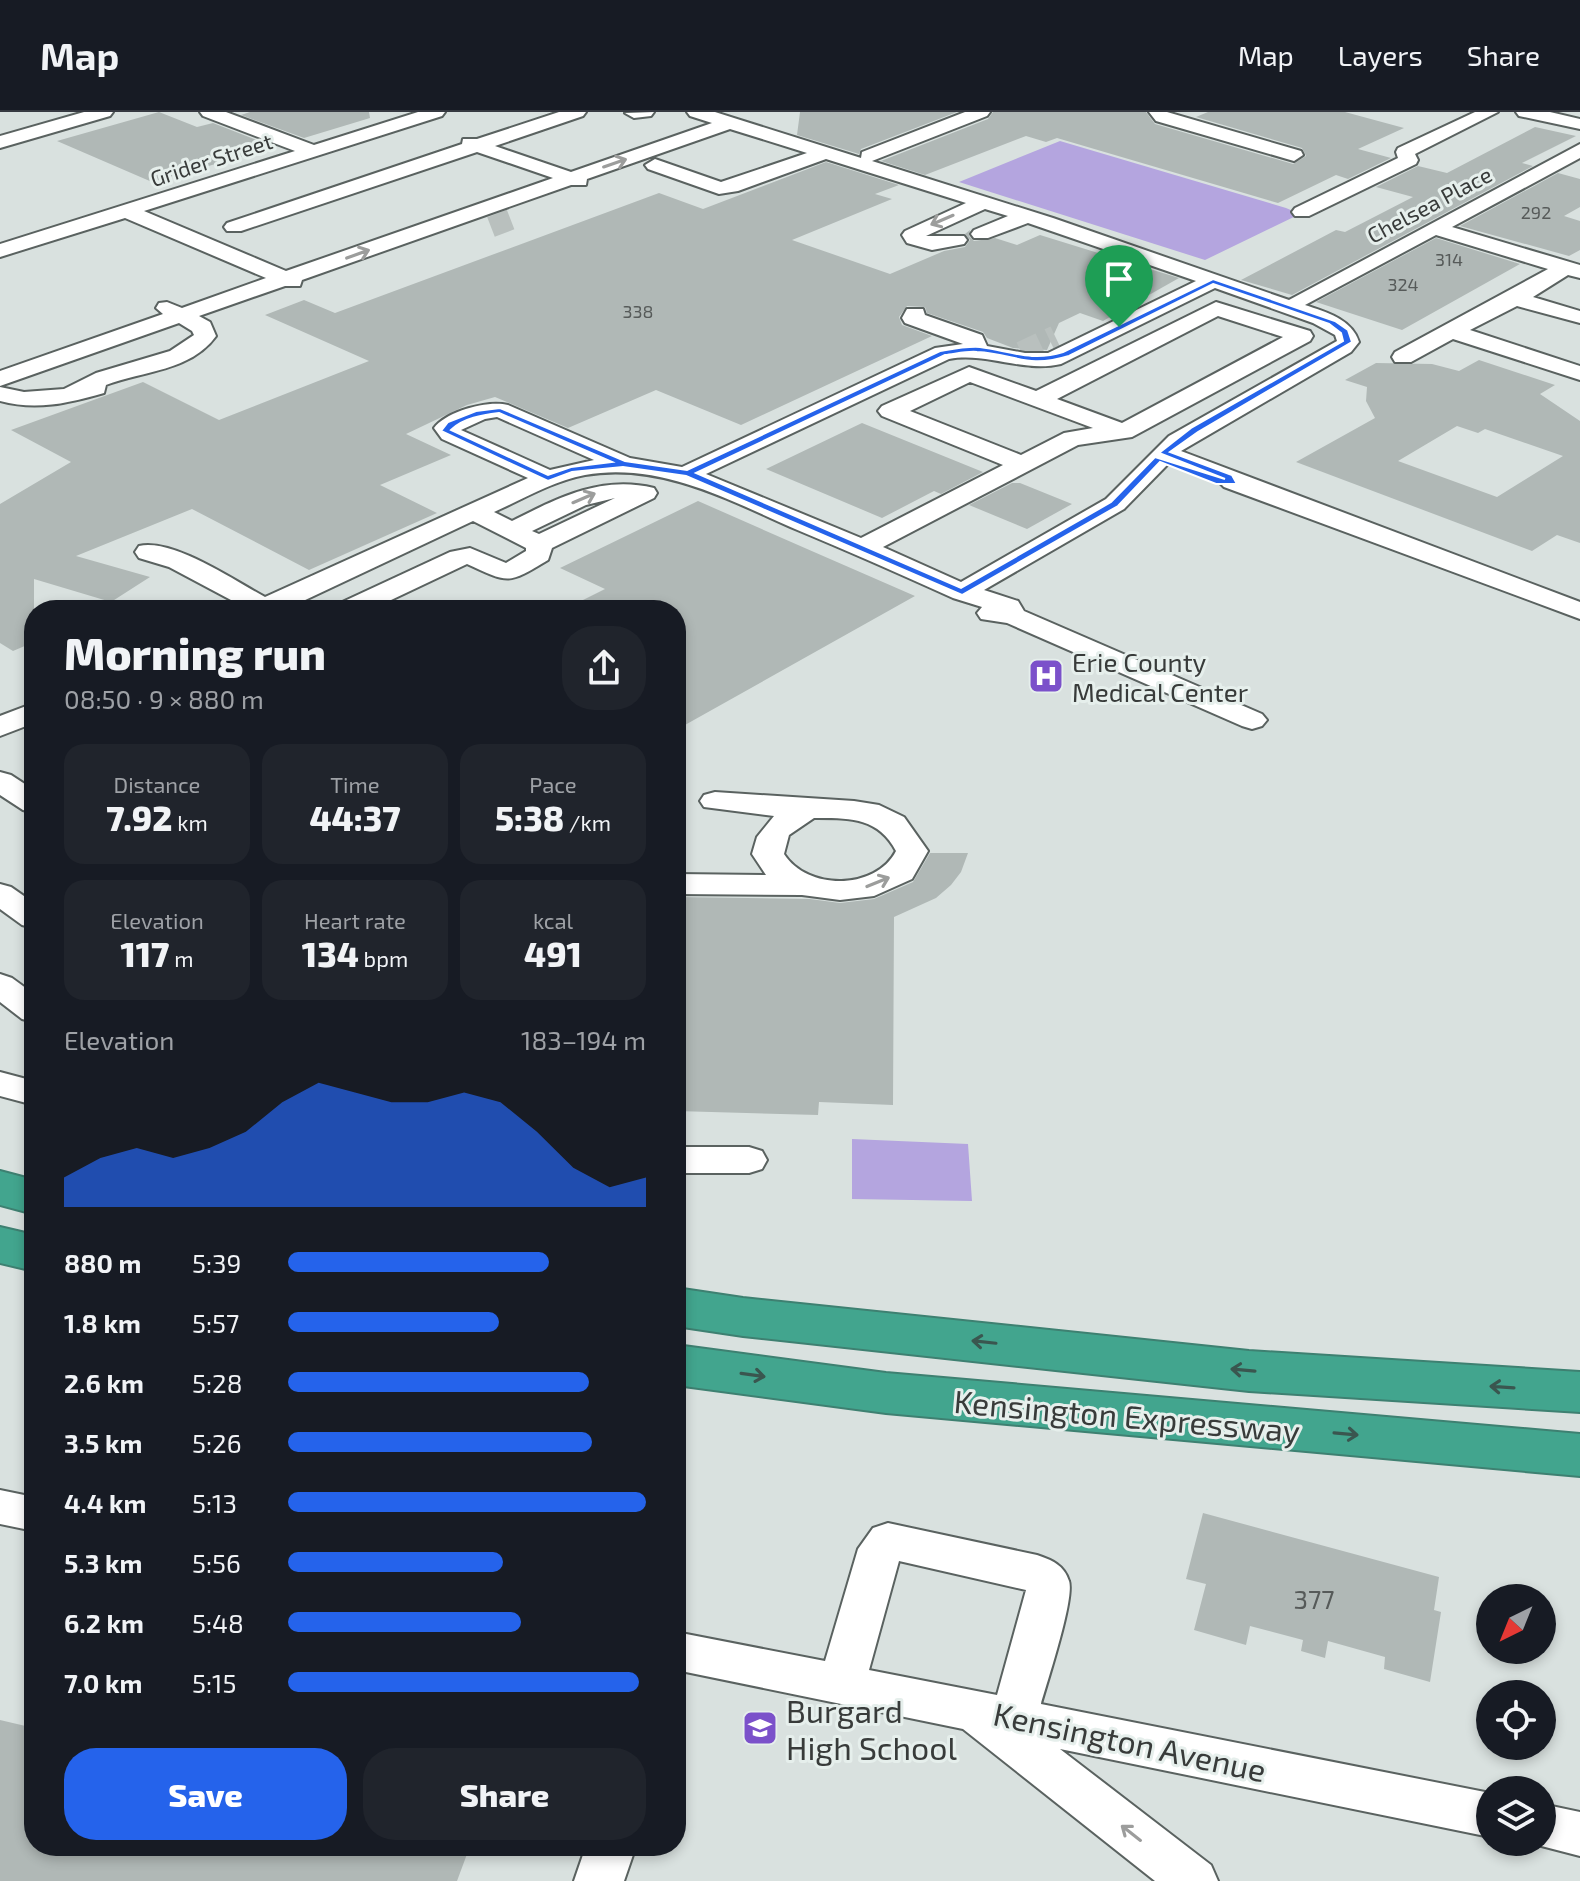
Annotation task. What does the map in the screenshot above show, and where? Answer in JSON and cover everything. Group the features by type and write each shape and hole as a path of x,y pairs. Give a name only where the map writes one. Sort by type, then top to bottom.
{"highway":[{"path":"0,1188 24,1194"},
{"path":"0,1245 24,1251"},
{"name":"Kensington Expressway","path":"686,1308 1249,1371 1580,1392"},
{"name":"Kensington Expressway","path":"686,1366 886,1393 1580,1455"}],"street":[{"path":"0,142 104,112"},
{"path":"209,112 313,151"},
{"name":"Grider Street","path":"0,251 436,112"},
{"path":"234,227 577,112"},
{"path":"696,112 1027,216 1321,318 1345,332 1348,342 1343,347 1177,441 1115,504 962,592"},
{"path":"869,156 981,112"},
{"path":"1158,112 1162,117 1294,155"},
{"path":"1302,212 1409,160 1405,152 1489,112"},
{"path":"1525,112 1580,124"},
{"path":"0,379 729,123"},
{"path":"447,135 586,184 585,191 517,217"},
{"path":"783,140 758,155 791,166"},
{"path":"730,145 720,142 655,165 712,185 731,187 824,153"},
{"name":"Chelsea Place","path":"1300,300 1580,150"},
{"path":"681,196 712,185"},
{"path":"957,240 926,244 912,235 984,202"},
{"path":"126,211 284,279 309,285 333,283 491,227"},
{"path":"981,234 1027,216"},
{"path":"1434,228 1573,270"},
{"path":"208,247 257,244"},
{"path":"257,268 260,263 281,254"},
{"path":"1403,357 1573,270"},
{"path":"689,473 943,353 977,349 1016,354 1033,360 1053,359 1213,281"},
{"path":"1515,298 1576,317"},
{"path":"0,394 35,400 102,384 201,342 205,336 204,330 156,302"},
{"path":"862,548 1072,438 1124,432 1302,336 1216,308 1037,400"},
{"path":"915,314 912,316 916,319 974,340 977,349"},
{"path":"1055,336 1077,328 1124,325"},
{"path":"1453,332 1580,373"},
{"path":"1268,357 1272,363 1305,369"},
{"path":"1023,464 890,411 969,374 1124,432"},
{"path":"1203,392 1208,397 1241,404"},
{"path":"548,478 446,431 451,424 484,411 509,414 623,464"},
{"path":"1161,456 1220,482 1233,482 1580,611"},
{"path":"283,600 548,478 571,470 623,464 689,473 962,592 975,606 995,615 1013,616 1252,720"},
{"path":"513,530 595,492 634,489 645,493 539,544"},
{"path":"474,512 539,544"},
{"path":"369,600 459,558 479,559 507,573 539,554 539,544"},
{"path":"148,552 178,561 248,600"},
{"path":"0,727 24,716"},
{"path":"0,781 24,797"},
{"path":"686,884 802,885 840,890 874,886 901,872 912,851 904,830 880,815 846,808 809,809 715,801"},
{"path":"802,885 779,871 768,854 770,836 786,821 809,809"},
{"path":"0,894 24,911"},
{"path":"0,985 24,1003"},
{"path":"0,1084 24,1090"},
{"path":"686,1160 749,1160"},
{"path":"0,1507 24,1512"},
{"path":"842,1682 880,1549 888,1541 1037,1573 1047,1581 1049,1591 993,1713 1193,1881"},
{"name":"Kensington Avenue","path":"686,1656 842,1682 1476,1812"},
{"path":"1556,1829 1580,1834"},
{"path":"599,1881 608,1856"}],"shaded area":[{"path":"1060,141 1300,214 1205,260 959,182"},
{"path":"852,1139 968,1144 972,1201 852,1199"}],"building":[{"path":"159,112 197,127 213,123 275,147 152,182 57,141"},
{"path":"250,112 369,112 370,118 304,138 241,115"},
{"path":"800,112 957,112 861,149 859,154 797,135"},
{"path":"993,112 1146,112 1155,124 1293,164 1306,156 1302,148 1196,117 1208,112 1345,112 1404,128 1358,149 1391,158 1348,179 1336,175 1278,203 1057,138 1046,142 1026,136 925,175 881,161 988,119"},
{"path":"1535,127 1576,136 1522,163 1533,166 1292,295 1241,280 1336,230 1345,232 1413,197 1376,187 1418,166 1447,173"},
{"path":"826,162 899,185 875,194 892,199 792,240 890,274 944,251 965,247 970,240 965,234 970,230 969,236 974,241 995,238 1017,245 1040,235 1179,278 1103,321 1080,313 1059,323 1047,350 1013,348 987,338 983,332 927,313 925,307 907,306 899,317 902,325 932,336 741,425 656,390 568,428 495,397 467,405 406,434 451,455 380,485 437,513 309,570 192,509 76,556 150,577 114,600 104,600 34,579 34,600 24,600 24,646 13,651 0,643 0,504 71,462 11,430 143,382 219,420 369,361 265,315 304,300 335,313 659,193 703,209"},
{"path":"1558,173 1580,179 1580,207 1564,216 1580,221 1580,250 1569,256 1460,226"},
{"path":"1436,238 1520,264 1402,330 1316,302"},
{"path":"1479,360 1555,385 1540,394 1580,421 1580,543 1557,535 1532,551 1296,462 1375,418 1366,401 1367,387 1345,380 1376,363 1432,364 1459,371","holes":["1457,426 1478,433 1485,429 1563,456 1497,497 1398,461"]},
{"path":"862,423 983,472 941,494 934,491 882,518 766,469"},
{"path":"1012,483 1020,483 1072,504 1027,529 969,505"},
{"path":"698,501 915,596 686,724 686,600 583,600 605,589 560,568"},
{"path":"930,853 968,853 961,872 936,898 894,917 893,1105 819,1102 818,1115 686,1111 686,897 810,899 840,903 874,899 913,882"},
{"path":"1203,1513 1439,1577 1434,1610 1441,1612 1430,1682 1384,1669 1385,1657 1328,1641 1325,1658 1301,1651 1303,1640 1250,1626 1246,1645 1194,1630 1206,1584 1186,1579"},
{"path":"0,1720 24,1726 24,1856 466,1856 457,1881 0,1881"}],"tunnel":[{"path":"491,227 517,217"},
{"path":"1021,352 1055,336"}],"place":[{"name":"Erie County Medical Center","path":"1046,676"},
{"name":"Burgard High School","path":"760,1728"}],"route":[{"path":"1119,327 1066,354 1047,360 1025,360 977,349 943,353 689,473 623,464 571,470 548,478 446,431 451,424 484,411 500,410 623,464 654,467 689,473 962,592 1115,504 1158,459 1220,482 1233,482 1228,477 1163,453 1194,430 1348,342 1345,332 1321,318 1213,281 1119,327"}]}
